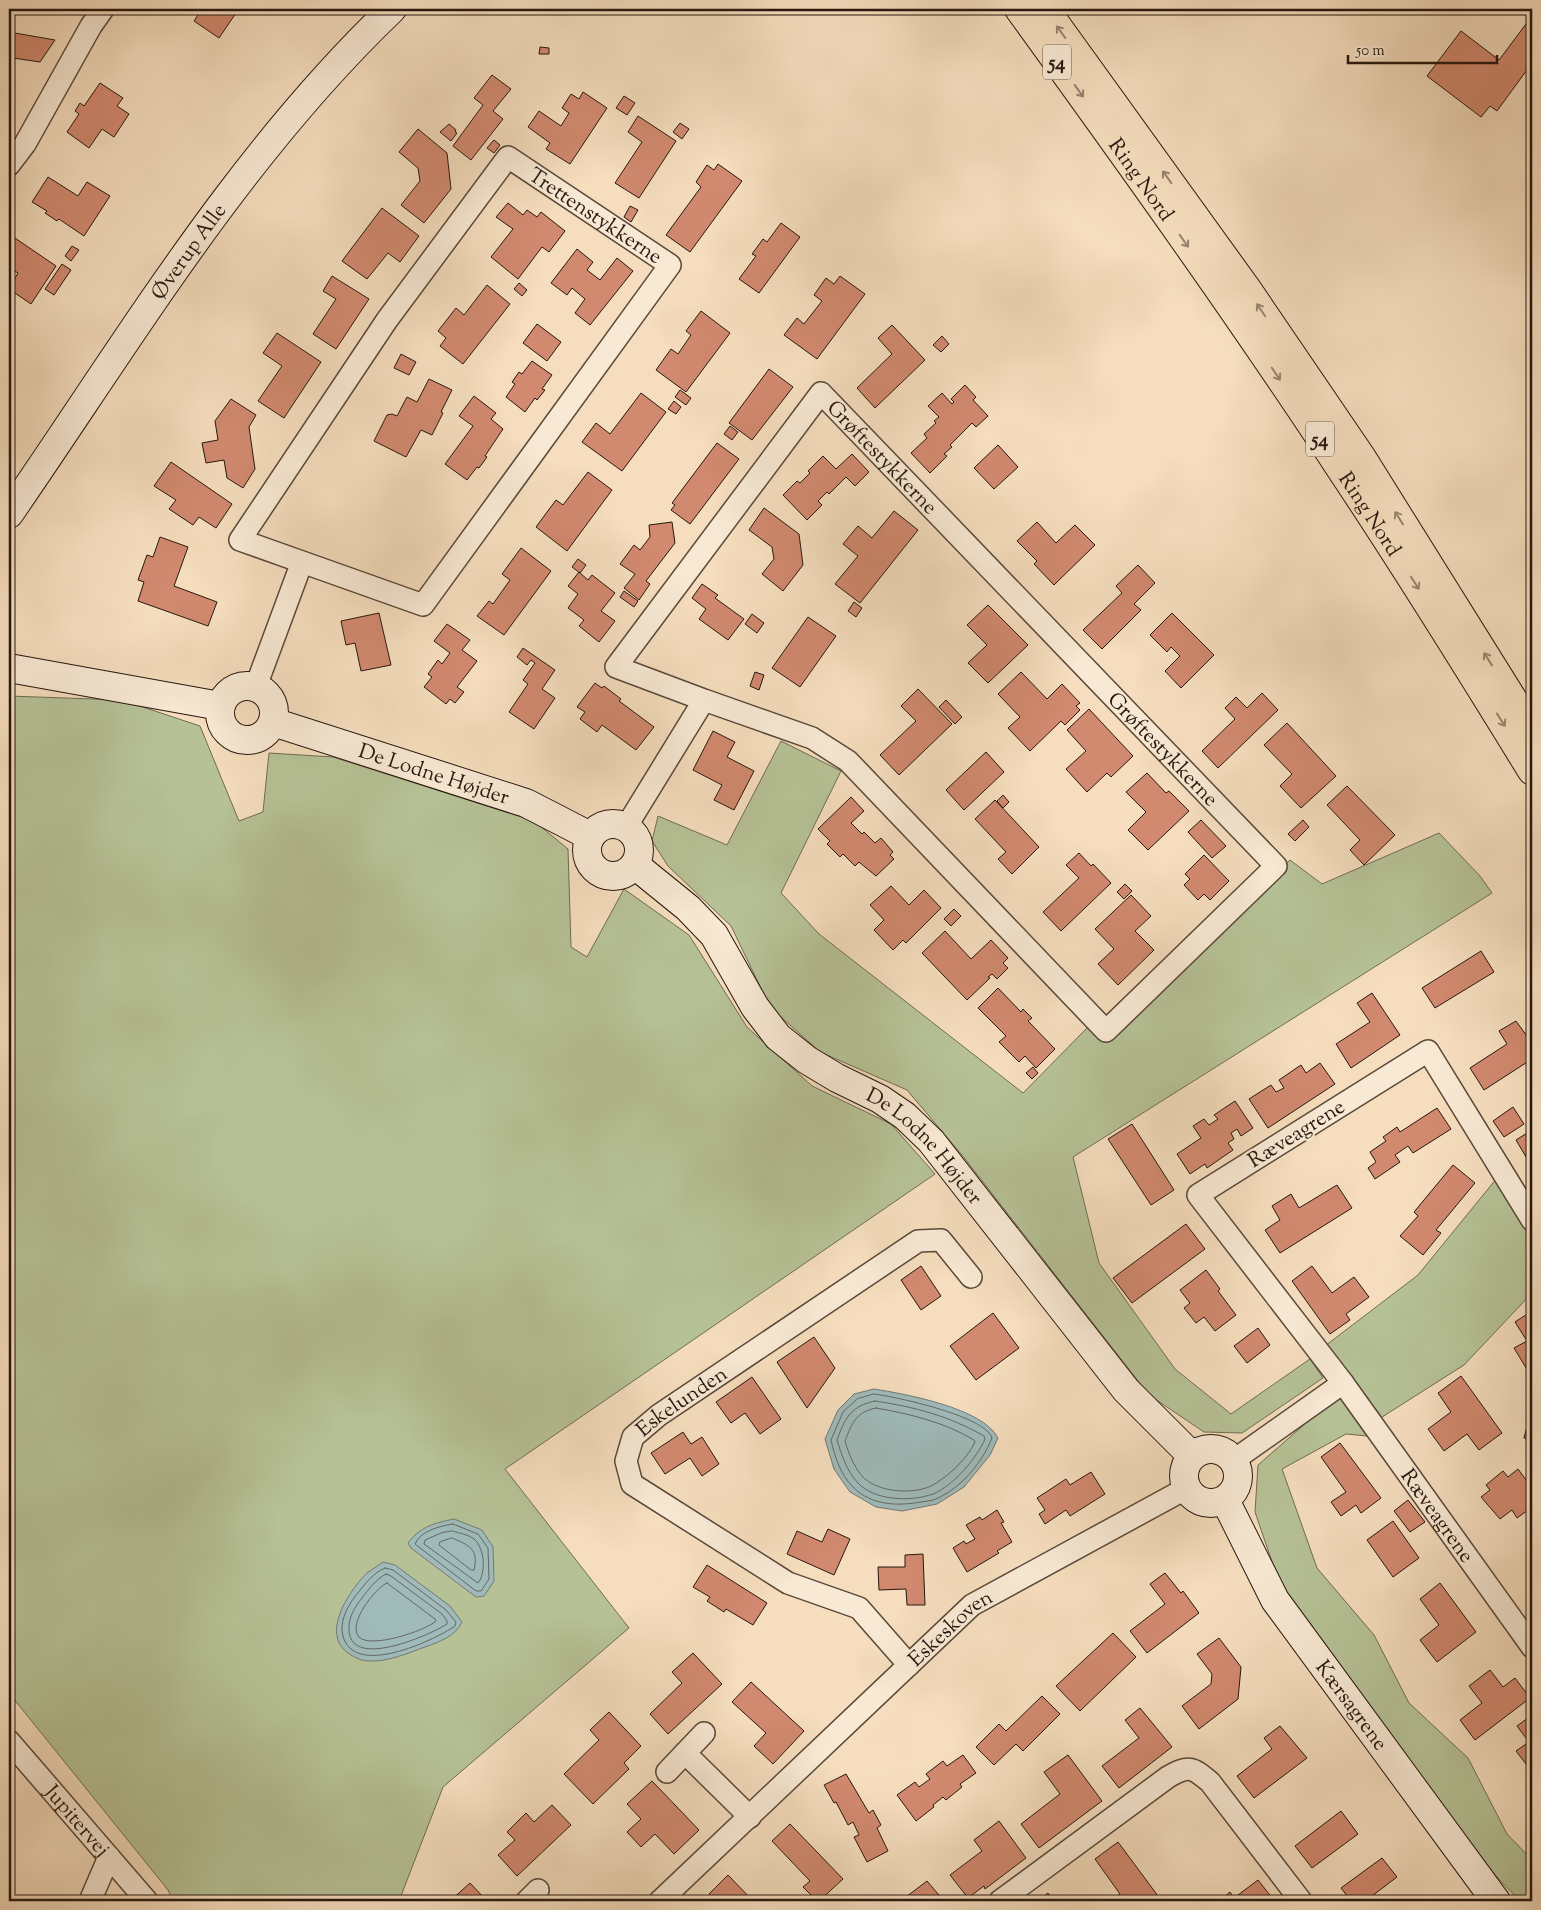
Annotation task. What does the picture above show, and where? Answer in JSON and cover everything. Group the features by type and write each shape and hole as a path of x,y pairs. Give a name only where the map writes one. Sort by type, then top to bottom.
{"highway":[{"name":"Ring Nord","path":"1019,9 1096,115 1342,470 1435,614 1532,771"},
{"name":"Ring Nord","path":"1045,9 1247,289 1362,458 1532,730"}],"street":[{"path":"9,165 24,144 90,26 103,9"},
{"name":"Øverup Alle","path":"9,514 210,219 286,122 361,38 392,9"},
{"name":"Trettenstykkerne","path":"508,157 670,265 423,605 302,562 240,540 387,320 508,157"},
{"name":"Grøftestykkerne","path":"821,392 1276,866 1106,1031 848,761 812,738 704,700 616,667 821,392"},
{"path":"256,686 302,562"},
{"path":"9,668 220,706"},
{"path":"247,685 256,686 264,690 274,705 273,722 269,730 254,740 236,738 228,733 222,725 220,706 230,691 247,685"},
{"path":"626,827 704,700"},
{"name":"De Lodne Højder","path":"273,722 526,802 590,836"},
{"path":"619,824 626,827 633,832 639,848 638,857 634,865 621,875 612,876 597,871 588,858 587,843 590,836 602,825 619,824"},
{"name":"De Lodne Højder","path":"634,865 688,908 714,935 754,1007 778,1037 807,1060 837,1078 880,1098 905,1116 930,1141 1126,1390 1192,1456"},
{"name":"Ræveagrene","path":"1532,1220 1428,1051 1198,1195 1343,1383 1532,1648"},
{"name":"Eskelunden","path":"909,1665 859,1608 788,1583 779,1578 632,1484 626,1461 633,1436 659,1415 918,1241 942,1240 971,1276"},
{"path":"1234,1460 1343,1383"},
{"path":"1218,1450 1234,1460 1239,1478 1232,1494 1225,1500 1208,1503 1192,1495 1187,1488 1184,1471 1192,1456 1200,1451 1218,1450"},
{"name":"Eskeskoven","path":"660,1901 972,1606 1187,1488"},
{"name":"Kærsagrene","path":"1225,1500 1275,1600 1496,1901"},
{"path":"666,1772 704,1734"},
{"name":"Jupitervej","path":"9,1741 147,1901"},
{"path":"685,1753 750,1817"},
{"path":"1000,1901 1168,1776 1182,1769 1196,1770 1210,1782 1301,1901"},
{"path":"90,1901 109,1857"}],"green space":[{"path":"9,696 122,700 200,726 239,821 263,812 269,753 333,757 534,821 568,849 571,947 587,957 624,889 689,935 747,1027 812,1086 891,1124 935,1174 505,1469 629,1628 443,1787 399,1901 173,1901 168,1890 9,1693"},
{"path":"781,741 841,771 781,893 819,934 1023,1093 1089,1026 1106,1040 1290,860 1322,884 1439,833 1480,876 1492,893 1073,1157 1099,1263 1175,1369 1231,1414 1310,1359 1323,1378 1242,1433 1204,1432 1149,1395 962,1155 907,1090 820,1052 770,1007 731,926 668,866 652,841 658,816 727,845"},
{"path":"1497,1178 1532,1234 1532,1293 1464,1365 1379,1419 1325,1346 1418,1275"},
{"path":"1338,1395 1367,1436 1346,1434 1282,1469 1317,1568 1374,1635 1409,1703 1468,1758 1507,1834 1532,1860 1532,1901 1520,1901 1474,1853 1281,1588 1255,1512 1258,1465"}],"water":[{"path":"874,1389 942,1404 977,1418 990,1427 998,1438 990,1455 964,1487 937,1504 902,1511 876,1507 850,1492 834,1469 825,1439 838,1410 854,1394"},
{"path":"454,1519 482,1530 493,1547 494,1581 484,1596 476,1597 411,1548 408,1543 417,1533 428,1526"},
{"path":"383,1562 395,1565 450,1606 462,1622 456,1631 436,1643 391,1659 369,1661 348,1653 340,1645 337,1634 337,1623 341,1612 360,1580"}],"building":[{"path":"202,9 231,9 236,13 219,38 194,21"},
{"path":"1532,16 1532,63 1497,111 1490,106 1481,117 1427,76 1461,31 1499,60"},
{"path":"9,32 55,40 40,62 13,58 9,75"},
{"path":"540,47 549,48 549,54 539,54"},
{"path":"492,75 511,89 493,111 503,119 471,160 453,146 483,105 474,98"},
{"path":"100,83 123,98 117,106 129,114 114,137 102,129 89,148 67,132 79,114 75,111 80,103 84,106"},
{"path":"583,92 607,108 570,164 546,149 550,143 528,127 539,111 561,126 569,113 562,108 571,94 579,99"},
{"path":"624,96 635,103 627,115 616,108"},
{"path":"638,116 676,141 639,198 615,183 642,142 628,132"},
{"path":"680,123 689,129 682,139 673,132"},
{"path":"449,124 457,133 451,141 440,132"},
{"path":"418,129 447,153 451,189 424,223 401,205 420,181 418,168 399,152"},
{"path":"494,140 500,145 494,153 487,148"},
{"path":"718,164 742,181 690,252 666,235 701,187 696,182 707,165 714,170"},
{"path":"48,177 78,196 87,182 110,196 84,236 59,219 57,221 45,213 47,211 32,202"},
{"path":"508,203 523,215 527,210 537,217 541,212 565,231 549,252 542,247 518,279 491,257 513,229 496,217"},
{"path":"630,206 638,210 631,222 624,217"},
{"path":"382,208 419,236 400,262 388,253 367,279 342,261"},
{"path":"781,223 800,237 759,293 739,279 756,256 752,254 763,239 767,242"},
{"path":"9,234 56,266 31,304 9,289 18,273 9,268"},
{"path":"72,246 79,250 71,261 65,256"},
{"path":"577,249 593,262 587,270 600,280 617,258 633,271 590,325 575,313 585,299 572,288 567,295 551,283"},
{"path":"62,264 71,270 54,295 45,289"},
{"path":"332,276 369,299 336,349 313,334 336,299 323,291"},
{"path":"840,276 865,294 817,359 784,335 797,318 804,324 822,301 814,295 826,278 834,284"},
{"path":"519,283 527,290 522,296 514,289"},
{"path":"487,285 510,304 463,364 440,346 446,338 438,331 456,308 464,315"},
{"path":"701,311 730,333 686,392 656,370 671,349 678,354 691,335 686,331"},
{"path":"537,324 561,342 547,361 523,343"},
{"path":"892,325 925,360 875,408 857,388 892,354 878,338"},
{"path":"277,333 321,362 284,418 258,401 282,366 263,353"},
{"path":"942,336 949,344 941,352 933,345"},
{"path":"401,354 416,362 409,375 394,368"},
{"path":"532,361 552,375 542,389 545,390 537,400 535,398 525,412 506,397 515,384 512,382 519,372 522,374"},
{"path":"769,369 793,387 752,440 729,423"},
{"path":"429,379 452,390 432,435 421,430 406,457 374,441 387,415 397,416 407,397 417,402"},
{"path":"965,385 976,397 973,400 988,416 976,427 972,423 950,445 952,447 944,454 947,456 930,473 911,453 927,438 924,434 936,423 934,421 939,417 928,406 942,393 952,404 954,402 951,399"},
{"path":"680,390 691,398 686,405 675,397"},
{"path":"641,393 666,412 622,471 582,442 596,423 610,434"},
{"path":"474,396 496,413 491,419 503,429 485,456 487,457 467,480 445,464 473,426 459,416"},
{"path":"231,399 256,415 249,427 255,469 243,488 227,478 224,460 206,463 202,443 218,440 215,421"},
{"path":"674,401 681,407 676,414 668,409"},
{"path":"730,426 738,432 732,440 724,434"},
{"path":"717,443 739,459 690,524 671,510 675,505 672,503"},
{"path":"998,445 1018,467 994,489 974,468"},
{"path":"852,454 869,472 855,486 846,477 829,494 827,492 818,501 822,505 807,520 783,495 797,481 800,483 810,473 808,471 823,456 836,469"},
{"path":"171,462 232,504 216,528 199,517 193,525 169,509 176,500 154,486"},
{"path":"588,472 612,490 567,551 536,527 556,500 563,505"},
{"path":"764,508 799,534 803,565 783,591 762,574 774,559 772,547 749,530"},
{"path":"894,511 918,530 860,603 835,584 858,556 843,544 858,526 872,538"},
{"path":"672,522 675,543 646,581 650,584 639,600 624,588 635,574 620,564 634,545 640,550 650,537 649,525"},
{"path":"1037,522 1056,543 1075,525 1095,545 1054,585 1034,564 1037,561 1017,541"},
{"path":"160,537 188,547 174,586 217,602 208,626 138,601 144,582 138,580 147,555 153,557"},
{"path":"521,548 551,571 504,635 477,616 489,601 493,604 510,580 502,574"},
{"path":"578,559 586,565 580,573 572,567"},
{"path":"1138,565 1155,583 1134,604 1141,610 1102,649 1083,630 1122,593 1116,586"},
{"path":"579,572 588,580 592,575 615,593 601,611 615,621 599,642 579,626 584,620 568,608 578,594 568,586"},
{"path":"702,584 718,595 715,598 744,619 728,640 699,619 706,609 692,598"},
{"path":"624,591 638,601 634,607 620,597"},
{"path":"854,602 862,608 856,617 848,611"},
{"path":"988,605 1028,645 988,683 968,663 987,645 967,625"},
{"path":"379,613 391,665 361,671 355,643 346,645 341,621"},
{"path":"1172,613 1214,655 1181,688 1165,671 1180,656 1171,647 1167,652 1150,635"},
{"path":"752,614 764,623 757,633 745,624"},
{"path":"808,617 836,636 800,687 772,668"},
{"path":"447,624 470,640 462,650 477,661 457,687 464,692 455,703 450,699 446,704 424,687 432,677 428,674 438,660 442,664 450,653 434,641"},
{"path":"523,648 555,670 542,689 555,698 534,729 509,712 528,684 523,680 535,663 531,660 527,665 517,657"},
{"path":"755,672 764,675 759,690 750,686"},
{"path":"1021,672 1047,699 1062,684 1080,703 1076,706 1080,710 1065,725 1061,721 1030,751 1008,728 1020,717 998,694"},
{"path":"595,683 602,688 604,686 621,699 619,701 654,727 636,750 602,725 597,732 580,719 585,712 577,707"},
{"path":"918,689 952,724 899,775 880,755 916,721 901,706"},
{"path":"1262,693 1278,710 1218,768 1202,751 1235,719 1225,708 1236,697 1247,708"},
{"path":"946,700 962,717 955,724 939,707"},
{"path":"1089,709 1133,756 1111,777 1107,773 1087,792 1066,769 1086,751 1067,730"},
{"path":"1287,723 1336,776 1301,808 1280,786 1292,774 1264,745"},
{"path":"713,731 735,742 727,757 754,771 734,810 714,800 722,785 693,770"},
{"path":"986,752 1004,772 964,810 946,790"},
{"path":"1147,773 1166,793 1169,791 1189,811 1148,850 1128,830 1146,812 1126,792"},
{"path":"1347,786 1395,835 1364,865 1350,850 1360,840 1327,805"},
{"path":"1003,795 1009,802 1003,808 997,801"},
{"path":"851,797 864,811 851,823 875,843 881,838 893,852 890,855 894,859 876,876 859,862 855,866 843,854 840,857 827,844 830,841 818,829"},
{"path":"995,800 1039,847 1012,874 998,859 1006,852 975,819"},
{"path":"1201,820 1226,846 1212,858 1188,832"},
{"path":"1303,820 1309,827 1295,841 1288,834"},
{"path":"1079,853 1091,866 1093,864 1111,883 1061,931 1043,912 1079,878 1066,865"},
{"path":"1204,855 1229,881 1210,900 1204,894 1198,900 1184,885 1190,879 1185,874"},
{"path":"1125,884 1132,891 1124,899 1117,892"},
{"path":"891,886 909,905 924,890 941,908 906,943 903,940 893,950 874,930 884,920 870,905"},
{"path":"1131,895 1151,916 1135,931 1154,950 1118,985 1098,964 1114,949 1095,929"},
{"path":"954,909 961,916 951,926 944,919"},
{"path":"945,931 971,959 991,940 1008,958 1003,963 1008,968 997,979 992,974 988,977 990,978 967,1000 922,953"},
{"path":"1481,951 1494,972 1435,1008 1422,988"},
{"path":"998,988 1021,1012 1023,1009 1032,1018 1028,1021 1055,1049 1036,1068 1025,1056 1019,1062 999,1042 1006,1036 978,1008"},
{"path":"1372,993 1400,1035 1351,1068 1336,1044 1370,1022 1357,1003"},
{"path":"1516,1021 1532,1043 1532,1059 1484,1090 1470,1068 1507,1044 1499,1031"},
{"path":"1320,1063 1335,1084 1268,1128 1249,1099 1271,1085 1276,1092 1284,1088 1279,1080 1301,1065 1306,1073"},
{"path":"1033,1067 1038,1073 1032,1079 1026,1073"},
{"path":"1235,1101 1253,1128 1241,1136 1237,1129 1231,1133 1234,1139 1228,1143 1233,1150 1207,1168 1205,1164 1190,1174 1177,1154 1201,1138 1193,1126 1204,1119 1209,1125 1218,1119 1214,1115"},
{"path":"1513,1107 1524,1124 1504,1137 1493,1121"},
{"path":"1437,1108 1451,1129 1413,1153 1408,1146 1395,1155 1400,1162 1375,1179 1368,1168 1376,1162 1370,1152 1386,1141 1383,1137 1397,1127 1400,1132"},
{"path":"1132,1124 1174,1190 1151,1205 1108,1139"},
{"path":"1532,1130 1532,1160 1529,1162 1516,1140"},
{"path":"1453,1165 1475,1183 1436,1230 1441,1233 1423,1255 1400,1236 1418,1216 1414,1212"},
{"path":"1337,1185 1352,1208 1280,1253 1265,1230 1280,1220 1272,1206 1291,1194 1299,1208"},
{"path":"1186,1224 1205,1249 1132,1303 1113,1278"},
{"path":"921,1266 941,1296 921,1310 901,1280"},
{"path":"1312,1266 1332,1293 1354,1277 1369,1297 1346,1314 1350,1320 1330,1334 1292,1281"},
{"path":"1206,1270 1220,1289 1218,1291 1236,1315 1215,1331 1204,1317 1196,1323 1184,1308 1190,1303 1180,1290"},
{"path":"1532,1311 1531,1376 1514,1348 1527,1341 1515,1322"},
{"path":"993,1313 1019,1348 976,1380 950,1346"},
{"path":"1258,1328 1270,1345 1247,1363 1234,1346"},
{"path":"814,1337 835,1368 807,1408 777,1362"},
{"path":"1461,1376 1502,1433 1479,1450 1467,1434 1444,1451 1428,1429 1451,1412 1438,1393"},
{"path":"752,1377 781,1419 760,1434 745,1413 731,1423 716,1402"},
{"path":"1532,1412 1532,1440 1524,1438"},
{"path":"683,1432 691,1444 702,1437 719,1464 702,1476 690,1458 665,1474 651,1453"},
{"path":"1340,1443 1381,1498 1361,1513 1356,1505 1341,1516 1331,1502 1346,1492 1321,1457"},
{"path":"1518,1469 1532,1488 1532,1507 1517,1518 1512,1510 1500,1519 1481,1497 1490,1490 1486,1485 1503,1471 1508,1477"},
{"path":"1091,1472 1105,1494 1070,1516 1066,1510 1045,1524 1039,1514 1045,1510 1037,1498 1066,1479 1070,1485"},
{"path":"1408,1500 1425,1522 1410,1532 1394,1511"},
{"path":"997,1510 1004,1522 1001,1523 1012,1542 997,1551 999,1553 967,1572 953,1548 964,1541 966,1544 975,1539 966,1525 980,1517 982,1520"},
{"path":"1393,1521 1419,1558 1393,1577 1367,1540"},
{"path":"828,1529 850,1539 834,1575 787,1554 797,1531 822,1542"},
{"path":"923,1554 925,1605 907,1605 906,1589 879,1590 878,1567 905,1567 905,1555"},
{"path":"707,1565 767,1603 753,1625 726,1609 724,1612 707,1601 710,1597 693,1587"},
{"path":"1165,1573 1181,1593 1183,1591 1199,1613 1147,1653 1130,1631 1165,1604 1150,1584"},
{"path":"1440,1583 1476,1632 1437,1662 1420,1640 1439,1625 1420,1599"},
{"path":"1113,1633 1136,1657 1080,1711 1056,1686"},
{"path":"1219,1638 1241,1667 1238,1699 1199,1729 1182,1706 1211,1684 1212,1674 1197,1654"},
{"path":"693,1653 722,1684 668,1734 650,1714 682,1683 672,1672"},
{"path":"1490,1670 1503,1687 1515,1678 1530,1698 1475,1740 1460,1720 1482,1703 1469,1686"},
{"path":"751,1682 804,1731 773,1764 754,1746 766,1733 732,1702"},
{"path":"1042,1696 1060,1714 1023,1751 1016,1744 994,1765 976,1747 999,1724 1006,1731"},
{"path":"1140,1708 1172,1747 1119,1788 1102,1766 1139,1738 1125,1720"},
{"path":"609,1712 641,1746 624,1763 629,1769 593,1804 564,1774 599,1740 590,1730"},
{"path":"1532,1715 1532,1759 1526,1764 1516,1751 1529,1742 1517,1726"},
{"path":"1280,1726 1307,1758 1254,1798 1237,1776 1272,1749 1264,1738"},
{"path":"963,1755 976,1773 960,1784 962,1787 946,1800 943,1797 916,1821 897,1795 915,1782 919,1787 930,1779 926,1774 943,1761 947,1766"},
{"path":"1068,1755 1102,1801 1039,1848 1021,1824 1060,1794 1044,1772"},
{"path":"846,1774 869,1813 873,1810 881,1825 877,1828 888,1851 867,1862 854,1837 859,1835 853,1822 848,1825 836,1802 834,1803 824,1785"},
{"path":"652,1781 699,1830 674,1854 655,1834 641,1847 627,1832 641,1819 627,1804"},
{"path":"552,1805 571,1825 517,1876 498,1855 515,1840 507,1832 526,1813 534,1822"},
{"path":"1341,1811 1358,1834 1312,1868 1295,1846"},
{"path":"999,1821 1026,1858 985,1889 984,1886 968,1898 950,1875 982,1851 974,1840"},
{"path":"790,1824 843,1879 819,1901 803,1887 810,1881 772,1841"},
{"path":"1118,1842 1161,1900 1110,1901 1120,1894 1095,1859"},
{"path":"1382,1858 1397,1877 1372,1896 1377,1901 1351,1901 1341,1888"},
{"path":"728,1875 753,1901 716,1901 709,1894"},
{"path":"1258,1880 1273,1899 1269,1901 1219,1901 1230,1892 1234,1898"},
{"path":"927,1881 944,1901 893,1901 899,1896 902,1900"},
{"path":"470,1883 487,1901 450,1901"},
{"path":"1048,1893 1054,1901 1038,1901"}]}
